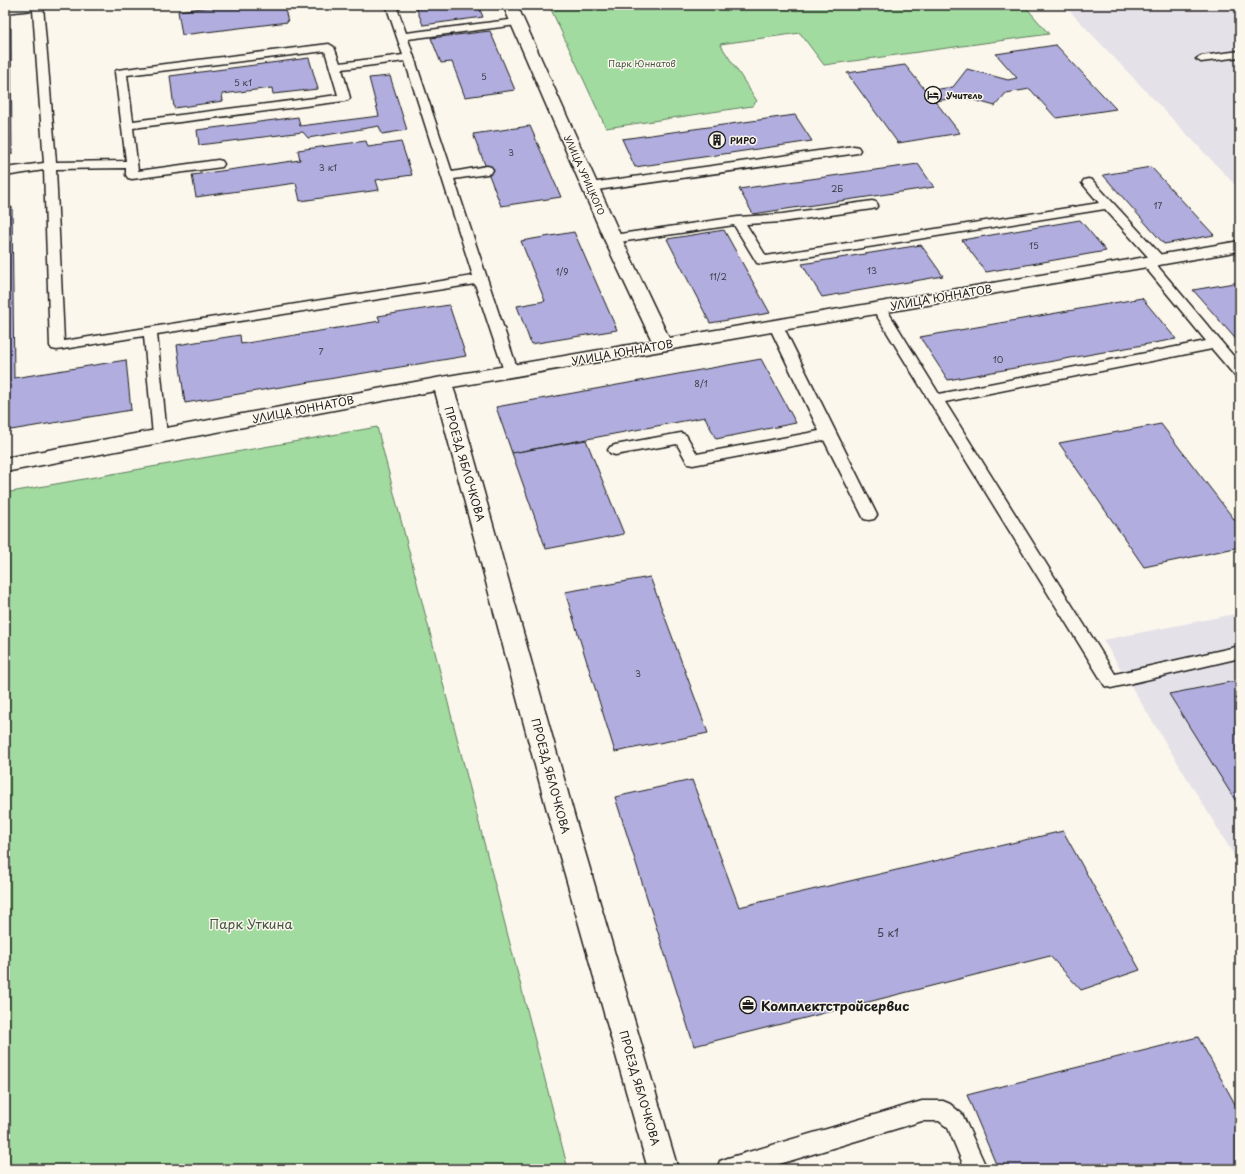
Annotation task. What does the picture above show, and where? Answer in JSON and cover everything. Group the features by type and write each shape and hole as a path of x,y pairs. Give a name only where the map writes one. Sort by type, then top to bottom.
{"street":[{"name":"УЛИЦА УРИЦКОГО","path":"510,5 613,239 663,345"},
{"name":"УЛИЦА ЮННАТОВ","path":"5,465 442,383 1240,246"},
{"name":"ПРОЕЗД ЯБЛОЧКОВА","path":"442,383 452,414 562,818 663,1169"}],"lane":[{"path":"5,10 38,5 50,166 57,346 479,279"},
{"path":"391,5 409,57 479,279 511,371"},
{"path":"402,37 517,22"},
{"path":"127,125 344,98 336,67 329,48 121,72 132,175 218,164"},
{"path":"1201,59 1240,54"},
{"path":"336,67 409,57"},
{"path":"590,187 854,150"},
{"path":"5,172 50,166 132,164"},
{"path":"447,176 487,170"},
{"path":"1088,183 1153,261 1215,344 1240,373"},
{"path":"613,239 738,221 782,218 872,205"},
{"path":"738,221 762,260 1107,205"},
{"path":"879,308 1111,681 1240,652"},
{"path":"776,326 869,515"},
{"path":"150,331 160,436"},
{"path":"935,399 1215,344"},
{"path":"615,450 681,438 693,460 828,434"},
{"path":"728,1169 922,1111 943,1111 956,1121 976,1169"}],"shaded area":[{"path":"1064,5 1240,5 1240,190"},
{"path":"1240,613 1240,865 1103,640"}],"green space":[{"name":"Парк Юннатов","path":"549,5 1024,5 1049,34 824,65 800,33 720,44 757,101 752,106 606,128"},
{"name":"Парк Уткина","path":"377,427 568,1169 5,1169 5,493"}],"building":[{"path":"227,5 284,5 288,22 182,35 178,11"},
{"path":"415,5 478,5 483,17 423,25"},
{"path":"5,28 11,28 12,154 5,155"},
{"path":"490,31 515,90 465,97 452,62 441,63 431,38"},
{"name":"Учитель","path":"1056,45 1116,109 1056,118 1030,89 1006,93 995,106 963,97 935,101 960,133 898,143 847,73 905,65 926,91 953,87 967,69 1008,80 1017,78 996,54"},
{"path":"309,58 318,89 273,94 272,88 222,94 223,101 174,108 170,76"},
{"path":"390,76 407,130 382,134 379,126 308,138 303,132 199,145 197,130 298,117 300,126 379,116 369,78"},
{"name":"РИРО","path":"795,115 812,141 635,167 622,139"},
{"path":"530,126 561,197 501,206 473,134"},
{"path":"366,141 368,147 401,142 412,175 376,180 379,190 300,201 296,183 196,197 192,175 300,160 298,150"},
{"path":"918,164 934,187 753,214 739,189"},
{"path":"1151,167 1214,235 1164,244 1103,175"},
{"path":"12,207 14,378 126,360 131,410 5,431 5,208"},
{"path":"1080,220 1106,251 986,272 962,240"},
{"path":"724,230 770,313 710,323 667,239"},
{"path":"574,232 617,330 531,344 517,306 545,301 521,241"},
{"path":"921,245 943,276 822,297 802,264"},
{"path":"1240,282 1240,344 1193,290"},
{"path":"1142,298 1176,339 948,380 920,337"},
{"path":"449,305 466,356 185,403 177,345 240,335 241,344 380,321 378,316"},
{"path":"761,359 796,423 716,439 705,417 512,453 496,407"},
{"path":"1161,424 1240,527 1240,547 1144,567 1059,443"},
{"path":"586,440 624,534 546,549 512,453"},
{"path":"650,577 708,733 615,752 565,592"},
{"path":"1240,680 1240,808 1169,694"},
{"path":"692,780 739,907 1063,831 1140,970 1081,990 1050,956 694,1046 615,797"},
{"path":"1198,1037 1240,1113 1240,1169 998,1169 967,1095"}],"place":[{"name":"Учитель","path":"933,95"},
{"name":"РИРО","path":"717,140"},
{"name":"Комплектстройсервис","path":"748,1005"}]}
